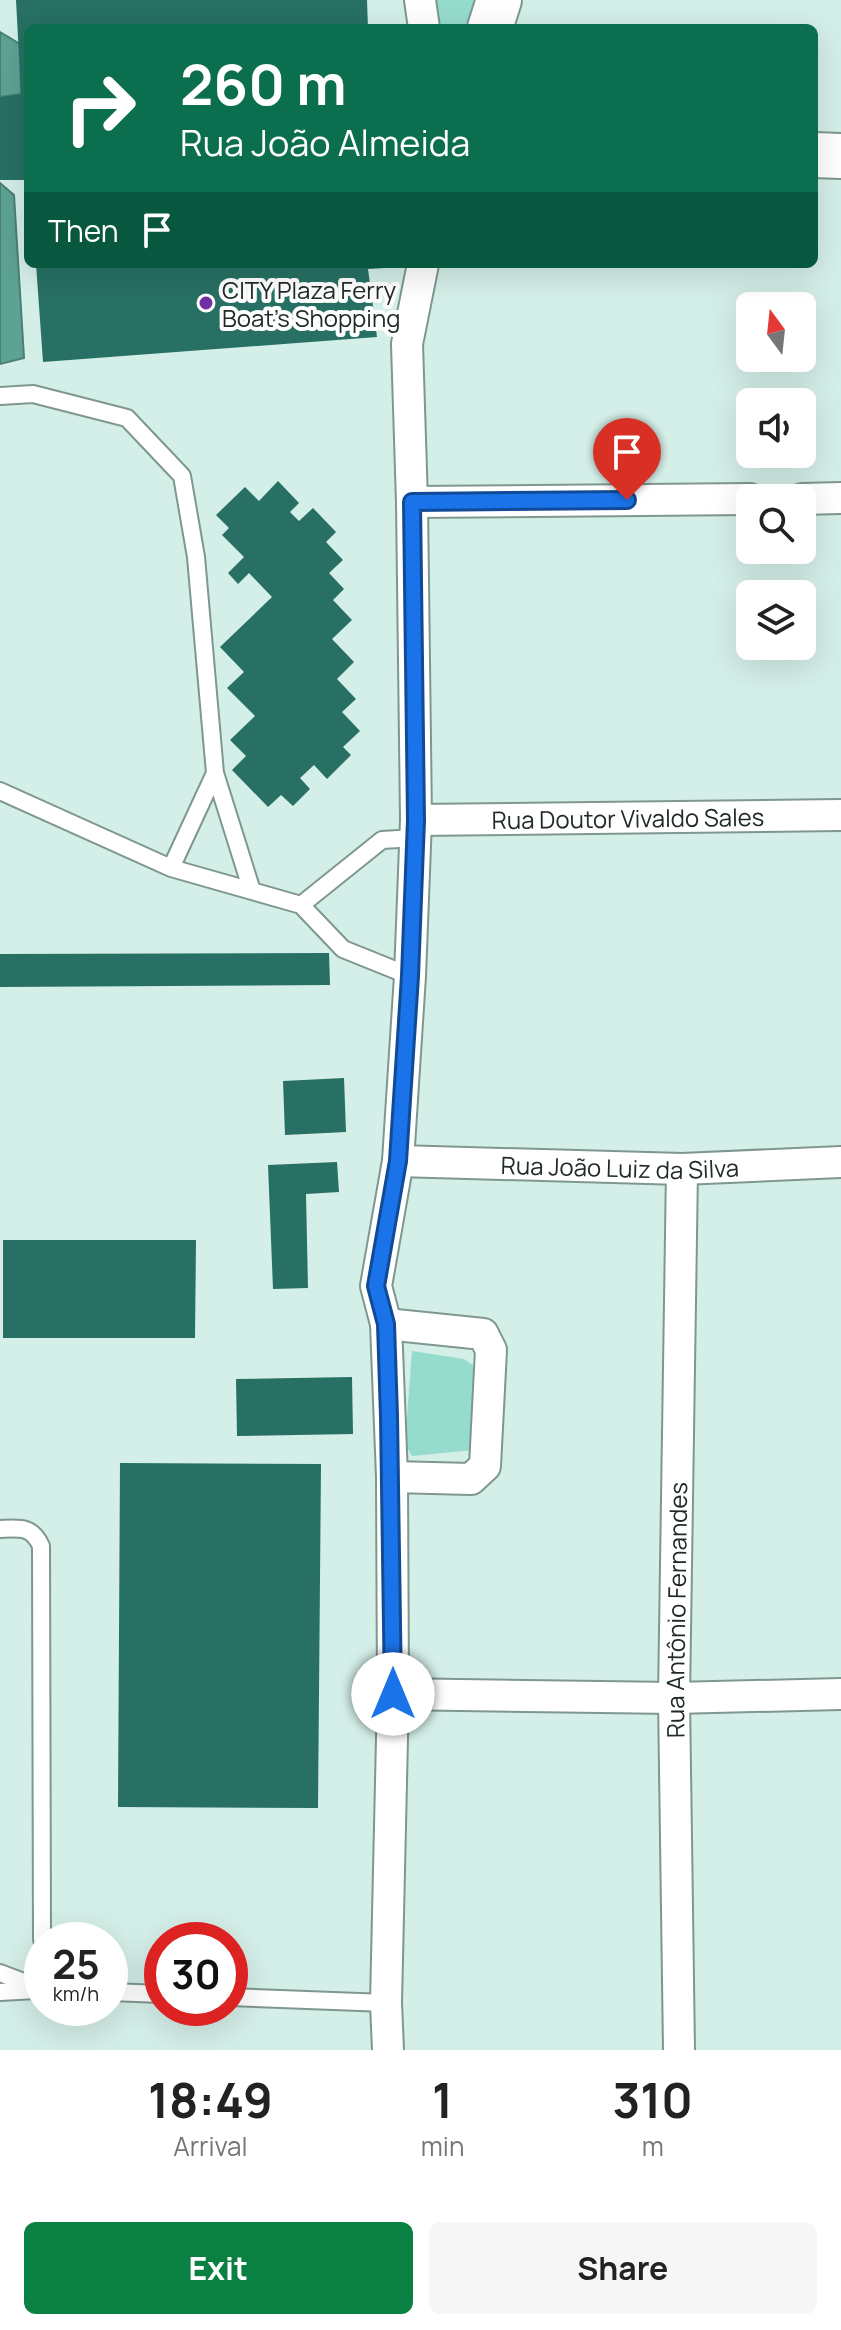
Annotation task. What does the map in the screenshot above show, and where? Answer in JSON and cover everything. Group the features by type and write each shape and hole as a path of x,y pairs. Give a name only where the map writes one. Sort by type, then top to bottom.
{"street":[{"path":"420,0 423,24"},
{"path":"491,24 499,0"},
{"path":"818,155 841,156"},
{"path":"388,2050 386,2003 393,1694 392,1477 386,1324 376,1286 398,1161 410,976 416,829 407,344 422,268"},
{"path":"816,499 841,498"},
{"path":"412,502 736,499"},
{"name":"Rua Doutor Vivaldo Sales","path":"416,829 841,815"},
{"name":"Rua João Luiz da Silva","path":"398,1161 682,1169 841,1162"},
{"name":"Rua Antônio Fernandes","path":"679,2050 674,1698 682,1169"},
{"path":"386,1324 483,1334 491,1350 485,1466 471,1479 392,1477"},
{"path":"393,1694 674,1698 841,1694"}],"lane":[{"path":"0,396 33,394 127,418 182,476 196,557 215,773 252,891"},
{"path":"171,868 215,773"},
{"path":"0,791 171,868 301,905 343,949 410,976"},
{"path":"301,905 382,840 416,829"},
{"path":"0,1529 27,1528 37,1536 41,1546 42,1922"},
{"path":"0,1973 24,1982"},
{"path":"0,1992 24,1990"},
{"path":"248,1998 386,2003"}],"shaded area":[{"path":"432,0 476,0 469,24 435,24"},
{"path":"0,32 20,44 21,94 0,97"},
{"path":"0,183 14,195 24,358 0,364"},
{"path":"412,1351 464,1359 479,1369 474,1450 412,1456 405,1444"}],"building":[{"path":"16,0 367,0 368,24 24,24 24,180 0,180 0,97 21,94"},
{"name":"CITY Plaza Ferry Boat's Shopping","path":"36,268 385,268 368,269 377,337 43,362"},
{"path":"278,481 299,503 290,512 299,521 313,508 336,532 326,542 343,560 329,573 344,589 333,600 352,620 332,639 354,662 337,679 356,699 342,712 360,731 343,747 351,755 327,779 314,765 300,778 310,789 293,806 281,795 268,807 232,770 246,756 230,740 255,716 227,688 244,672 220,647 272,597 249,573 238,584 228,573 244,557 222,535 229,528 216,515 245,487 259,501"},
{"path":"329,953 330,985 0,987 0,954"},
{"path":"344,1078 346,1132 285,1135 283,1081"},
{"path":"337,1162 339,1192 306,1194 308,1288 273,1289 268,1165"},
{"path":"3,1240 196,1240 195,1338 3,1338"},
{"path":"352,1377 353,1434 237,1436 236,1379"},
{"path":"120,1463 321,1464 318,1808 118,1807"}],"place":[{"name":"CITY Plaza Ferry Boat's Shopping","path":"206,303"}],"route":[{"path":"393,1694 392,1477 386,1324 376,1286 398,1161 410,976 416,820 412,502 627,500"}]}
